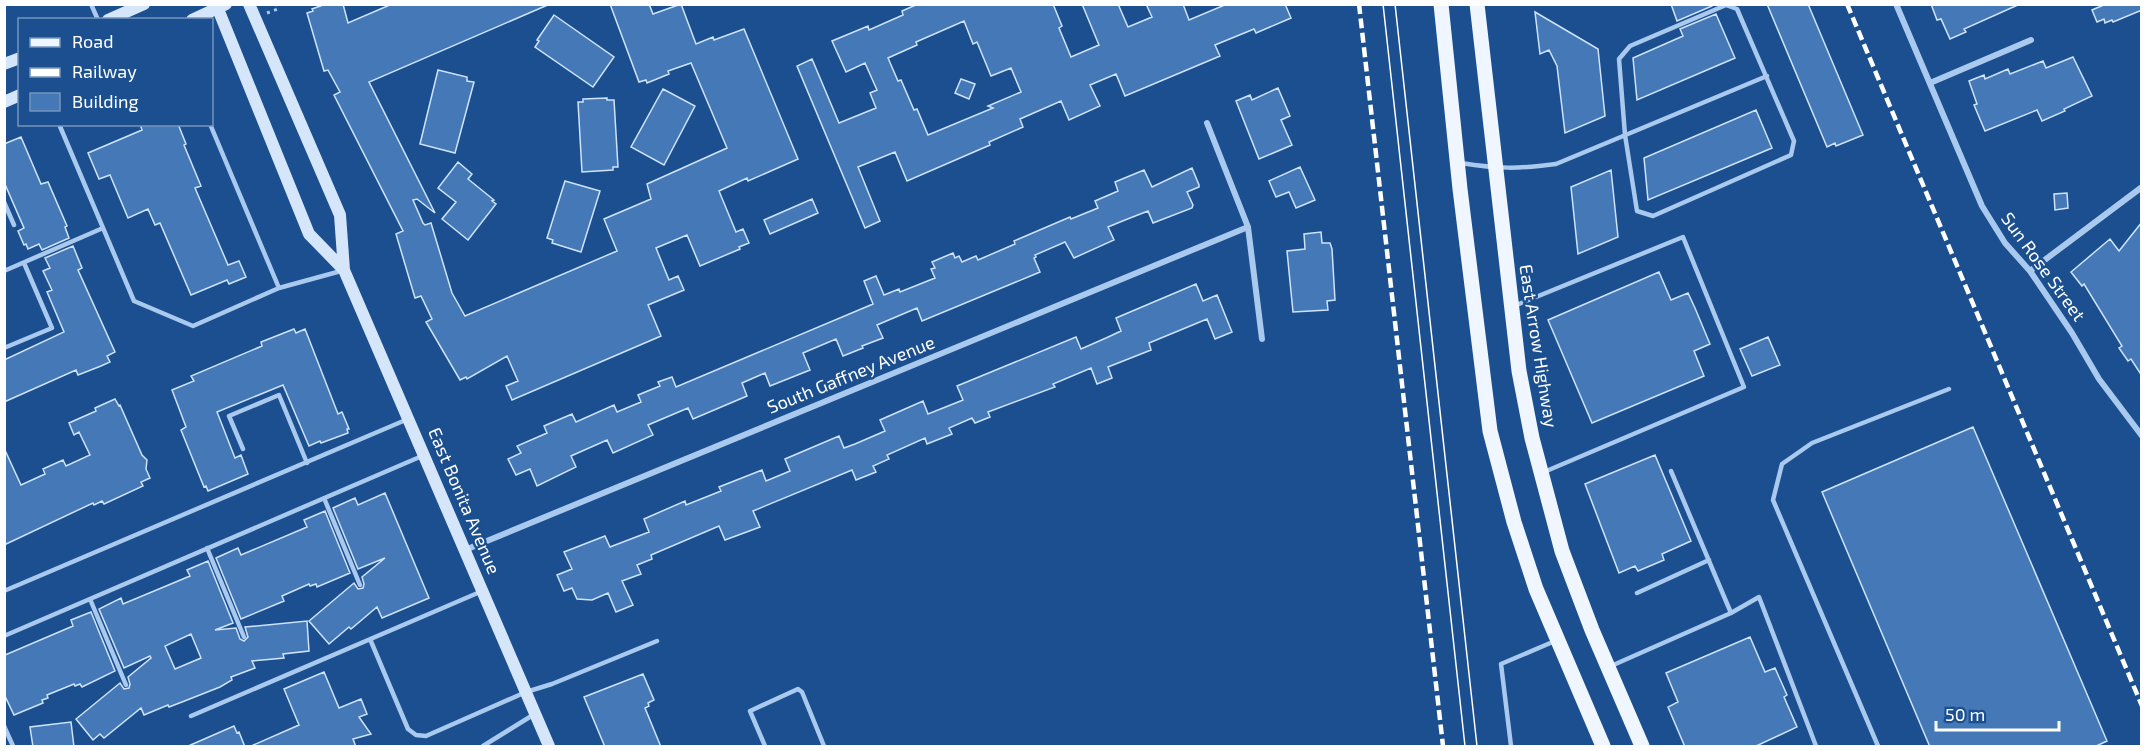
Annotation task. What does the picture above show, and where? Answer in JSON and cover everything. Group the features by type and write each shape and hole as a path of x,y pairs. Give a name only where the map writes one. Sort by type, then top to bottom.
{"main road":[{"path":"112,18 144,4"},
{"name":"East Bonita Avenue","path":"249,4 340,215 344,270 549,747"},
{"path":"1442,4 1458,163 1490,431 1514,522 1536,589 1603,747"},
{"name":"East Arrow Highway","path":"1477,4 1519,371 1541,473 1562,551 1642,747"},
{"path":"196,18 220,6"},
{"name":"East Bonita Avenue","path":"220,6 309,234 344,270"},
{"path":"4,102 18,96"}],"street":[{"name":"Sun Rose Street","path":"1896,4 1982,206 2005,243 2030,271 2072,333 2099,379 2142,436"},
{"path":"1930,83 2031,40"},
{"path":"1207,123 1248,227 1262,339"},
{"path":"2030,271 2142,187"},
{"name":"South Gaffney Avenue","path":"465,550 1248,227"}],"lane":[{"path":"91,4 97,18"},
{"path":"1726,5 1737,9 1794,141 1791,155 1653,216 1638,211 1625,135 1618,59 1630,46 1726,5"},
{"path":"1458,163 1495,169 1556,164 1767,76"},
{"path":"60,126 134,301 193,326 279,288 344,270"},
{"path":"211,126 279,288"},
{"path":"4,202 14,225"},
{"path":"4,271 103,228"},
{"path":"1511,307 1683,237 1744,387 1541,473"},
{"path":"4,348 52,328 24,262"},
{"path":"1878,747 1773,500 1782,464 1812,443 1949,389"},
{"path":"243,449 229,416 279,396 307,463"},
{"path":"4,591 409,418"},
{"path":"4,636 425,455"},
{"path":"1671,471 1731,613"},
{"path":"324,498 360,585"},
{"path":"207,548 244,637"},
{"path":"1637,593 1709,560"},
{"path":"191,716 483,590"},
{"path":"1608,667 1731,613 1759,597 1816,747"},
{"path":"90,599 126,685"},
{"path":"370,639 408,729 416,735 426,736 526,692 552,684 657,641"},
{"path":"1511,747 1501,664 1558,640"},
{"path":"765,747 750,711 798,689 802,692 824,747"},
{"path":"483,747 535,713"},
{"path":"4,726 13,747"}],"building":[{"path":"326,4 343,4 348,23 392,4 550,4 369,82 435,213 417,199 413,200 423,223 425,225 431,223 452,293 465,316 617,251 604,219 651,199 647,184 727,148 691,63 668,71 669,74 647,83 646,80 639,82 610,4 649,4 653,14 681,4 696,44 744,29 798,159 719,191 736,232 743,229 749,243 739,247 740,249 700,266 687,235 656,248 669,280 678,276 684,290 648,305 661,336 512,400 506,386 518,381 507,356 467,379 466,377 460,380 426,322 432,319 421,296 415,298 396,234 403,231 334,95 340,92 328,70 324,71 307,13"},
{"path":"918,4 1053,4 1062,26 1059,28 1071,57 1099,45 1082,4 1118,4 1128,27 1152,17 1146,4 1183,4 1189,20 1227,4 1285,4 1291,18 1256,33 1254,29 1215,45 1220,56 1125,96 1116,74 1090,85 1100,106 1069,120 1061,101 1020,119 1023,127 989,142 990,145 907,181 895,152 858,167 880,221 865,228 797,66 812,59 839,123 876,108 870,93 877,90 865,63 846,72 832,41 868,26 869,30 903,15 902,11","holes":["964,21 973,44 977,42 991,76 1011,68 1021,92 988,106 993,108 928,135 917,109 914,110 888,58 917,45 916,42"]},
{"path":"1671,4 1712,4 1712,6 1677,21"},
{"path":"1767,4 1808,4 1863,135 1836,146 1835,143 1827,147"},
{"path":"1931,4 2020,4 1964,29 1966,32 1950,39 1941,19 1937,20"},
{"path":"2106,4 2142,4 2142,10 2113,22 2112,20 2105,23 2104,19 2097,22 2092,10"},
{"path":"1535,12 1598,49 1605,116 1565,133 1557,66 1549,50 1540,54"},
{"path":"1716,14 1735,58 1637,100 1633,58 1683,36 1680,29"},
{"path":"554,15 614,57 593,87 535,47 539,41 537,40"},
{"path":"2073,57 2092,96 2042,121 2037,110 1985,131 1974,105 1977,104 1969,81 1984,75 1985,79 2008,69 2010,74 2043,61 2046,68"},
{"path":"438,70 467,77 467,81 474,82 455,153 420,144"},
{"path":"961,79 975,84 969,99 955,93"},
{"path":"1278,88 1290,116 1281,120 1292,145 1259,159 1236,101 1250,95 1252,100"},
{"path":"663,89 695,106 664,165 631,147"},
{"path":"607,98 607,100 614,100 618,167 613,167 613,170 582,172 578,102 583,102 583,99"},
{"path":"1756,110 1772,148 1648,200 1644,158"},
{"path":"141,126 179,126 201,186 195,188 228,265 239,261 246,277 229,284 227,280 191,295 160,223 155,225 148,209 128,218 110,175 99,179 88,153 142,130"},
{"path":"21,137 41,184 48,182 67,226 65,227 69,238 42,250 39,244 28,249 26,244 24,245 18,231 24,228 4,182 4,144"},
{"path":"458,162 472,174 468,179 496,204 468,240 442,219 456,202 438,188"},
{"path":"1300,167 1315,200 1296,208 1289,192 1276,197 1269,181"},
{"path":"1192,168 1199,187 1187,192 1193,205 1192,208 1153,223 1148,211 1108,227 1114,240 1074,258 1065,242 1035,255 1034,258 1040,272 922,321 917,308 877,325 883,338 862,346 863,348 843,356 836,339 803,353 810,370 770,386 765,373 742,383 747,396 693,419 688,408 648,425 653,435 613,453 607,440 571,456 576,467 537,486 530,469 516,475 508,459 521,453 517,446 547,433 544,426 572,414 576,422 614,405 617,412 641,402 638,395 660,386 658,382 672,377 676,387 873,304 864,281 876,276 884,295 899,289 900,292 935,278 931,269 935,268 932,262 953,253 955,258 959,256 962,262 976,256 978,260 1015,244 1014,241 1070,217 1071,219 1098,208 1095,201 1118,191 1115,182 1144,170 1152,187"},
{"path":"1611,170 1618,237 1578,254 1571,187"},
{"path":"565,181 600,191 581,252 552,243 553,240 547,238"},
{"path":"2067,193 2068,208 2055,210 2054,194"},
{"path":"812,199 818,213 770,234 764,220"},
{"path":"2142,222 2142,376 2131,359 2128,361 2119,348 2122,346 2084,284 2082,286 2071,272 2110,239 2119,251"},
{"path":"1321,232 1322,243 1330,243 1332,249 1335,300 1327,301 1328,310 1293,312 1287,251 1305,249 1304,234"},
{"path":"73,246 82,268 78,270 115,352 107,356 110,362 78,375 76,370 4,402 4,360 64,332 47,292 52,290 43,271 50,268 45,258"},
{"path":"1659,272 1671,300 1688,293 1695,308 1710,344 1694,351 1704,376 1592,423 1548,320"},
{"path":"1196,284 1203,301 1217,295 1232,332 1215,339 1207,319 1149,343 1151,350 1108,367 1112,378 1097,384 1091,368 1053,384 1055,387 988,412 990,417 975,423 972,418 949,428 952,434 927,444 925,438 887,455 889,459 873,466 876,472 856,480 852,470 753,511 760,527 725,540 719,526 651,555 652,559 637,565 641,574 622,581 633,605 616,612 608,593 592,600 577,599 572,588 564,591 557,575 572,569 564,552 605,536 610,547 649,532 644,519 685,501 686,505 721,491 719,487 762,470 766,481 790,471 785,459 839,436 844,448 855,444 885,431 880,420 923,401 928,414 963,400 957,386 1076,337 1081,349 1121,331 1116,318"},
{"path":"294,329 296,333 305,329 338,414 342,412 349,429 347,429 348,433 309,446 283,385 217,412 235,458 241,455 248,474 208,491 206,486 204,487 181,430 186,427 172,390 194,381 191,376 262,346 261,342"},
{"path":"1768,337 1780,365 1752,376 1740,349"},
{"path":"115,399 120,405 142,455 147,460 146,469 150,478 141,482 143,486 104,504 102,501 94,505 93,503 4,545 4,448 21,485 45,474 43,469 63,460 66,466 90,455 79,432 74,435 69,423 96,411 95,408"},
{"path":"1973,427 2107,741 2094,747 1930,747 1822,492"},
{"path":"1655,455 1691,541 1662,554 1664,560 1638,571 1635,566 1619,573 1585,484"},
{"path":"385,493 429,598 382,618 377,607 329,644 309,621 354,583 358,589 363,588 362,577 385,558 358,569 333,508 355,498 358,505"},
{"path":"325,511 350,573 317,587 316,584 310,586 309,584 282,596 284,601 241,619 216,558 238,548 241,555 307,527 304,520"},
{"path":"208,561 233,623 215,630 236,628 240,639 244,641 248,637 245,627 307,621 309,651 283,654 284,658 252,661 255,668 231,677 232,680 220,687 144,715 141,708 104,738 100,734 93,740 76,719 120,683 124,689 129,688 128,677 151,658 150,656 124,668 99,609 121,598 123,604 190,576 187,570","holes":["191,634 201,658 175,669 165,646"]},
{"path":"91,612 115,671 82,687 80,684 75,686 74,684 47,695 48,698 42,700 43,703 14,715 4,694 5,655 73,626 71,620"},
{"path":"1750,637 1765,672 1775,668 1787,695 1784,697 1797,727 1754,747 1685,747 1668,707 1678,702 1666,673"},
{"path":"324,672 339,708 361,699 367,714 359,717 371,734 353,739 356,747 249,747 299,725 284,689"},
{"path":"643,674 654,700 645,708 661,747 605,747 584,697"},
{"path":"71,722 74,747 33,747 30,727"},
{"path":"234,726 245,747 186,747"}],"tram line":[{"path":"1383,4 1465,746"},
{"path":"1395,4 1477,746"}],"railway":[{"path":"1359,4 1443,746"},
{"path":"1847,4 2142,706"}]}
